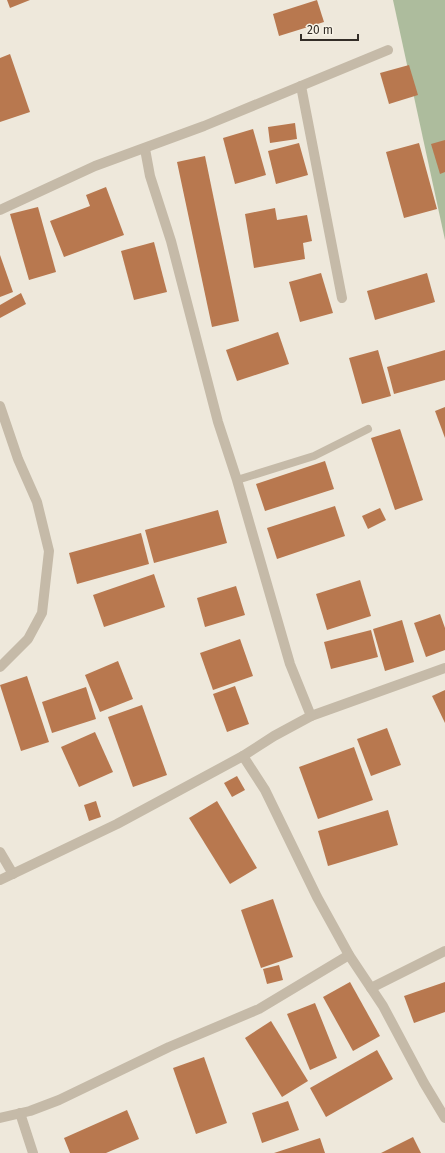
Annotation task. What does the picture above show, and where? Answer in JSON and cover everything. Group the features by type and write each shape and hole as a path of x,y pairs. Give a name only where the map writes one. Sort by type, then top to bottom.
{"street":[{"path":"0,210 95,166 145,149 388,50"},
{"path":"300,86 342,298"},
{"path":"145,149 150,176 171,241 218,422 237,480 290,664 311,716"},
{"path":"0,406 18,459 37,502 49,551 42,613 28,640 0,667"},
{"path":"0,880 117,824 243,756 274,736 311,716 445,668"},
{"path":"243,756 265,790 317,897 349,955 383,1006 424,1083 445,1118"},
{"path":"0,852 13,874"},
{"path":"371,988 445,951"},
{"path":"0,1118 59,1100 169,1046 259,1009 349,955"},
{"path":"20,1113 34,1153"}],"lane":[{"path":"237,480 314,456 368,429"}],"green space":[{"path":"393,0 445,0 445,240"}],"building":[{"path":"7,0 30,0 10,8"},
{"path":"317,0 324,22 279,36 273,14"},
{"path":"10,54 30,112 0,122 0,58"},
{"path":"409,65 418,95 389,104 380,73"},
{"path":"295,123 297,139 270,143 268,127"},
{"path":"253,129 266,175 235,184 223,138"},
{"path":"445,140 445,172 440,174 431,144"},
{"path":"299,143 308,175 276,184 268,151"},
{"path":"419,143 437,209 404,218 386,152"},
{"path":"205,156 239,321 212,327 177,162"},
{"path":"106,187 124,235 64,257 50,221 90,206 86,195"},
{"path":"38,207 56,272 29,280 10,214"},
{"path":"275,208 277,220 307,215 312,241 303,243 305,259 254,268 245,214"},
{"path":"154,242 167,292 134,300 121,251"},
{"path":"0,255 13,292 0,297"},
{"path":"321,273 333,313 300,322 289,282"},
{"path":"427,273 435,302 375,320 367,291"},
{"path":"21,293 26,304 0,318 0,305"},
{"path":"278,332 289,364 237,381 226,350"},
{"path":"378,350 391,396 362,404 349,358"},
{"path":"445,350 445,380 394,394 387,367"},
{"path":"445,407 445,438 435,411"},
{"path":"400,429 423,500 395,510 371,438"},
{"path":"325,461 334,489 265,511 256,484"},
{"path":"335,506 345,536 277,559 267,528"},
{"path":"380,508 386,520 368,529 362,516"},
{"path":"218,510 227,543 154,563 145,530"},
{"path":"141,533 149,564 77,584 69,553"},
{"path":"154,574 165,607 104,627 93,595"},
{"path":"360,580 371,616 327,630 316,594"},
{"path":"236,586 245,615 205,627 197,598"},
{"path":"440,614 445,628 445,650 426,657 414,623"},
{"path":"402,620 414,662 385,671 373,629"},
{"path":"371,630 378,657 331,669 324,642"},
{"path":"240,639 253,676 213,690 200,653"},
{"path":"118,661 133,699 100,712 85,675"},
{"path":"27,676 49,742 21,751 0,685"},
{"path":"235,686 249,724 227,732 213,694"},
{"path":"86,687 96,719 52,733 42,702"},
{"path":"445,690 445,723 432,696"},
{"path":"142,705 167,775 133,787 108,717"},
{"path":"387,728 401,765 371,776 357,739"},
{"path":"95,732 113,772 79,787 61,747"},
{"path":"354,747 373,800 318,819 299,767"},
{"path":"237,776 245,790 232,797 224,783"},
{"path":"96,801 101,817 89,821 84,805"},
{"path":"217,801 257,868 230,884 189,818"},
{"path":"388,810 398,845 328,866 318,831"},
{"path":"273,899 293,957 261,968 241,910"},
{"path":"279,965 283,980 267,984 263,969"},
{"path":"350,982 380,1036 353,1051 323,997"},
{"path":"445,982 445,1012 414,1023 404,996"},
{"path":"315,1003 337,1058 310,1070 287,1014"},
{"path":"271,1021 308,1081 282,1097 245,1038"},
{"path":"377,1050 393,1079 326,1117 310,1088"},
{"path":"204,1057 227,1123 196,1134 173,1068"},
{"path":"288,1101 299,1130 262,1143 252,1113"},
{"path":"127,1110 139,1139 106,1153 70,1153 64,1138"},
{"path":"413,1137 421,1153 381,1153"},
{"path":"320,1138 325,1153 274,1153"}]}
